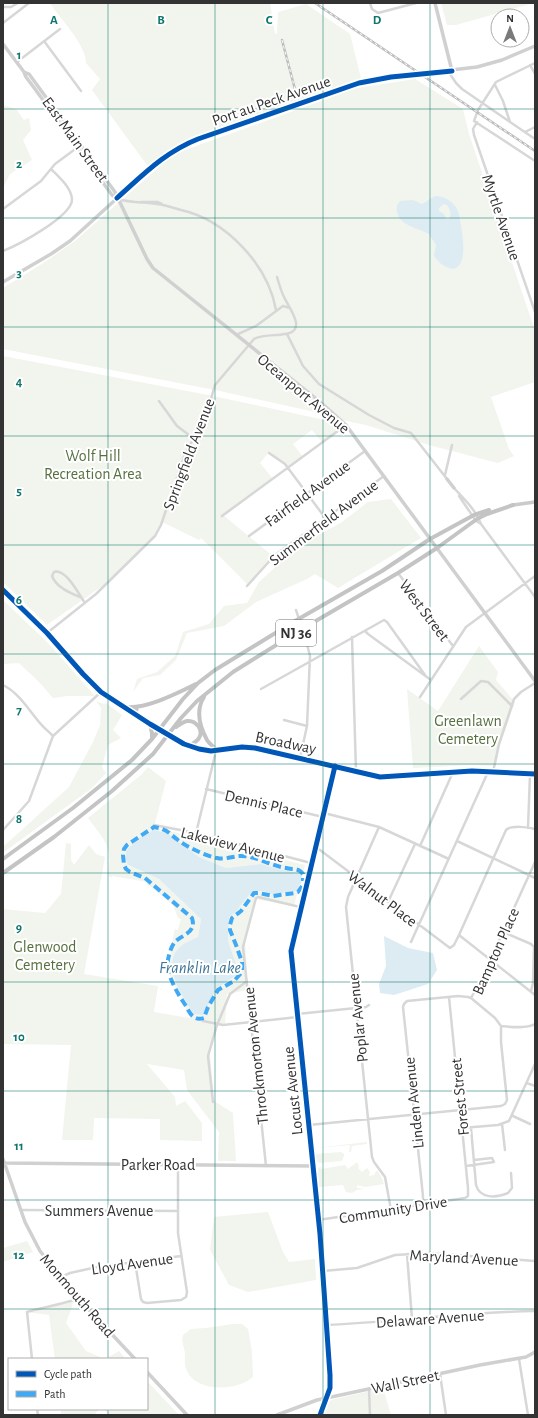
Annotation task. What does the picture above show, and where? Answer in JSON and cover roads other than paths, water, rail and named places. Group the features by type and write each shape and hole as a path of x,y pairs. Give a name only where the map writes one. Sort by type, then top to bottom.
{"highway":[{"name":"NJ 36","path":"4,857 49,826 132,760 152,739 198,683 237,656 382,571 430,539 476,517 513,505"},
{"name":"NJ 36","path":"3,873 109,794 153,754 193,705 207,692 245,664 398,573 437,548 476,517"},
{"path":"122,706 130,708 137,707 169,696 198,683"},
{"path":"207,692 199,707 199,717 208,741 216,750"},
{"path":"135,715 137,707"},
{"path":"174,728 186,721 192,721 197,724 200,729 200,737 197,741 188,746"},
{"path":"150,724 152,739"}],"main road":[{"name":"NJ 36","path":"513,505 535,502"}],"street":[{"path":"3,7 11,7 18,3"},
{"path":"3,23 29,3"},
{"path":"370,3 374,12 380,12 416,3"},
{"path":"435,3 450,71 458,86 535,139"},
{"path":"17,62 60,29"},
{"path":"44,41 81,91"},
{"name":"East Main Street","path":"3,44 112,195 117,198"},
{"name":"Port au Peck Avenue","path":"3,282 61,248 80,233 165,156 198,139 358,83 391,77 450,71 488,65 535,46"},
{"path":"482,103 498,80 535,63"},
{"path":"530,65 535,74"},
{"name":"East Main Street","path":"24,72 29,74 115,192 117,198"},
{"path":"495,85 503,101 510,122"},
{"name":"Myrtle Avenue","path":"482,103 474,120 477,122 473,129 474,135 535,312"},
{"path":"477,122 535,162"},
{"path":"525,132 535,127"},
{"path":"3,209 41,181 51,169 78,147"},
{"path":"3,251 43,230 71,206 72,198 68,189 51,169"},
{"path":"117,198 139,203 157,204 182,210 199,215 220,227 238,242 252,257 274,300 276,310"},
{"name":"Oceanport Avenue","path":"117,198 147,259 153,268 346,425 535,682"},
{"path":"277,277 284,298 296,320 295,328 292,332 287,334 303,366 319,384 360,410 394,428 411,433 446,477 535,597"},
{"path":"236,335 259,324 276,310 284,306 290,308"},
{"name":"Springfield Avenue","path":"48,633 85,603 151,540 157,532 185,454 206,416 215,385 248,345 258,337 287,334"},
{"path":"159,401 177,426 194,438"},
{"path":"222,516 346,425"},
{"path":"446,477 452,445"},
{"name":"Fairfield Avenue","path":"249,536 365,451"},
{"path":"270,452 288,468 326,519"},
{"name":"Summerfield Avenue","path":"247,586 275,555 384,476"},
{"path":"80,597 70,593 57,583 52,576 54,572 58,571 63,573 76,588 80,597 85,603"},
{"name":"West Street","path":"398,573 453,646"},
{"path":"420,697 466,627 535,576"},
{"name":"Broadway","path":"3,590 48,633 83,674 101,692 159,730 188,746 206,750 250,747 383,777 453,772 535,774"},
{"path":"296,610 299,619"},
{"path":"261,689 385,620 425,675"},
{"path":"300,758 308,726 310,661 310,656 302,629"},
{"path":"365,630 386,648 431,680"},
{"path":"352,637 356,772"},
{"path":"461,699 484,680 488,682 512,706"},
{"path":"412,942 457,841 491,772 496,752 512,706 518,694 535,682"},
{"path":"3,685 17,695 38,721 53,736"},
{"path":"3,830 29,801 53,736 101,692"},
{"path":"284,720 308,726"},
{"path":"196,833 216,750"},
{"name":"Locust Avenue","path":"320,1415 330,1385 318,1220 291,951 300,907 335,766"},
{"path":"420,846 453,772"},
{"path":"528,828 530,774"},
{"name":"Dennis Place","path":"206,789 379,827 449,859"},
{"name":"Lakeview Avenue","path":"154,825 196,833 311,863"},
{"name":"Poplar Avenue","path":"379,827 346,904 372,1159 385,1177 391,1210"},
{"path":"535,830 528,828 508,828 506,830 459,935 535,995"},
{"path":"457,841 530,874 535,878"},
{"path":"388,902 415,844"},
{"name":"Walnut Place","path":"316,846 446,946 451,948 459,935"},
{"name":"Bampton Place","path":"501,1026 495,1018 471,998 478,989 535,862"},
{"name":"Throckmorton Avenue","path":"266,1166 244,944 256,898 300,907"},
{"path":"503,932 531,944 534,948 533,983 531,991"},
{"path":"213,1102 208,1056 217,1025 230,994 247,981"},
{"path":"449,997 458,996 471,998"},
{"name":"Linden Avenue","path":"423,1204 403,1007 405,1002 449,997"},
{"name":"Forest Street","path":"449,997 468,1188 467,1197"},
{"path":"203,1021 217,1025 251,1022 369,1005"},
{"path":"309,1125 501,1106 506,1103 507,1100 501,1042 501,1026 513,1028 531,1026 535,1024"},
{"path":"462,1128 502,1124 509,1121 513,1116 535,1064"},
{"path":"527,1083 535,1086"},
{"path":"513,1116 530,1124"},
{"path":"502,1124 505,1150"},
{"path":"471,1128 477,1188 480,1192 487,1196 503,1195 510,1192 512,1186 511,1173"},
{"path":"466,1166 494,1162 492,1158 474,1160"},
{"name":"Parker Road","path":"4,1161 313,1166"},
{"name":"Monmouth Road","path":"4,1161 28,1230 40,1251 78,1298 134,1358"},
{"path":"135,1262 143,1302 147,1303 181,1300 186,1297 187,1292 178,1233 178,1164"},
{"name":"Community Drive","path":"318,1220 391,1210 467,1197"},
{"name":"Summers Avenue","path":"21,1210 178,1211"},
{"name":"Maryland Avenue","path":"322,1271 357,1268 388,1257 407,1254 432,1253 535,1261"},
{"path":"407,1254 412,1320"},
{"name":"Lloyd Avenue","path":"61,1278 70,1273 93,1268 181,1256"},
{"path":"32,1358 26,1312 74,1301 78,1298"},
{"name":"Delaware Avenue","path":"326,1325 535,1311"},
{"name":"Wall Street","path":"277,1415 326,1398 490,1362 519,1359 535,1352"},
{"path":"519,1359 528,1415"},
{"path":"148,1373 187,1415"},
{"path":"440,1373 446,1415"},
{"path":"369,1389 370,1415"}],"water":[{"path":"435,196 439,196 453,203 458,210 463,236 463,253 462,260 454,269 442,265 434,256 436,245 429,234 407,224 399,217 397,205 400,201 413,200 422,204","holes":["443,204 447,205 450,212 449,219 446,219 444,214 439,211 439,208"]},
{"name":"Franklin Lake","path":"154,830 167,833 199,857 226,868 260,864 302,875 302,883 297,891 275,895 263,891 255,891 250,894 237,911 229,917 228,941 239,972 218,988 203,1015 194,1014 184,999 175,980 172,962 175,953 181,946 198,937 201,919 159,879 128,865 126,860 126,851 139,838"},
{"path":"384,936 408,948 433,953 437,970 428,984 394,995 380,993 379,984 386,966"}],"railway":[{"path":"315,3 535,151"},
{"path":"282,40 297,97"}],"park label":[{"name":"Wolf Hill Recreation Area","path":"93,464"},
{"name":"Greenlawn Cemetery","path":"468,729"},
{"name":"Glenwood Cemetery","path":"45,955"}]}
